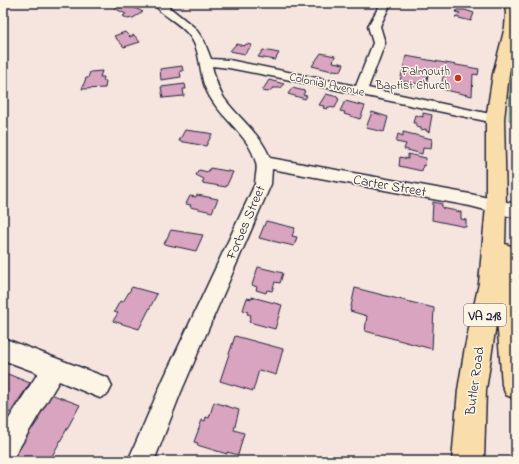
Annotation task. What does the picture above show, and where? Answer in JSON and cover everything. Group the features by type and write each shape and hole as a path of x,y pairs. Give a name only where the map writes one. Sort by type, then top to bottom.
{"main road":[{"name":"Butler Road","path":"511,3 512,27 501,74 495,119 506,209 507,289 516,385"},
{"name":"Butler Road","path":"468,461 472,390 478,347 506,209"}],"street":[{"path":"158,3 189,28 196,36 200,43 212,88 218,99 259,150 264,162"},
{"path":"360,91 379,43 374,26 386,3"},
{"name":"Colonial Avenue","path":"205,62 229,64 495,119"},
{"name":"Carter Street","path":"264,162 470,200 506,209"},
{"name":"Forbes Street","path":"141,461 171,388 262,184 264,162"},
{"path":"3,350 100,386"},
{"path":"3,451 54,368"}],"green space":[{"path":"514,64 516,65 516,121 509,120 510,89"}],"building":[{"path":"125,3 143,12 133,18 128,19 123,16 126,14 114,8"},
{"path":"457,10 465,10 474,13 471,21 455,17 460,13 456,12"},
{"path":"125,32 130,37 134,35 140,42 124,47 114,36"},
{"path":"236,44 244,46 246,44 252,45 245,54 230,51"},
{"path":"263,50 279,53 275,60 258,57"},
{"path":"321,53 335,56 333,62 344,64 341,71 332,71 312,66"},
{"name":"Falmouth Baptist Church","path":"406,56 479,69 478,75 473,74 472,96 441,89 444,71 429,69 426,86 414,83 414,86 408,85 408,82 400,81"},
{"path":"182,66 183,71 180,71 181,77 161,80 160,69"},
{"path":"102,71 100,77 104,77 103,81 106,81 105,88 82,89 90,72"},
{"path":"269,80 284,84 281,88 273,88 268,92 262,91"},
{"path":"185,84 186,89 183,89 184,96 163,98 161,87"},
{"path":"292,88 305,91 303,95 307,96 305,99 288,94"},
{"path":"326,94 338,97 337,98 339,99 335,108 328,107 327,109 323,108 324,106 319,105"},
{"path":"345,101 365,106 360,119 344,114 345,112 340,111"},
{"path":"372,112 388,117 384,132 366,128"},
{"path":"423,113 432,115 429,132 426,131 426,129 421,130 421,128 416,127 416,123 413,123 415,115 423,117"},
{"path":"185,130 212,134 206,146 179,141"},
{"path":"403,132 432,139 431,149 423,148 422,154 404,149 406,144 396,142 398,134 403,136"},
{"path":"408,154 426,158 425,166 423,165 422,171 399,166 400,157 408,159"},
{"path":"210,168 233,172 226,187 202,183 204,179 196,175 199,170 208,172"},
{"path":"197,195 218,199 212,212 190,207 191,205 186,204 190,196 196,197"},
{"path":"433,202 442,204 442,208 461,212 461,219 466,220 466,227 432,220"},
{"path":"266,221 295,228 292,236 297,237 294,246 259,238"},
{"path":"171,230 203,235 196,251 164,244"},
{"path":"258,267 283,273 280,283 275,282 272,291 267,290 266,293 256,290 257,287 252,285"},
{"path":"132,287 157,294 139,329 113,321 118,313 114,312 120,301 123,302"},
{"path":"355,288 434,308 432,349 365,331 367,316 350,311"},
{"path":"252,297 282,305 275,329 249,322 251,315 247,314 248,312 243,310 247,298 252,299"},
{"path":"235,336 283,349 276,375 259,370 253,391 220,381"},
{"path":"3,372 30,383 10,413 3,410"},
{"path":"48,393 80,405 51,458 58,461 6,461 27,426 33,428 39,419 33,417"},
{"path":"214,402 239,410 234,430 244,433 238,455 227,452 227,454 197,445 198,443 194,442 202,420 205,421 206,417 209,418"}],"place":[{"name":"Falmouth Baptist Church","path":"458,78"}]}
